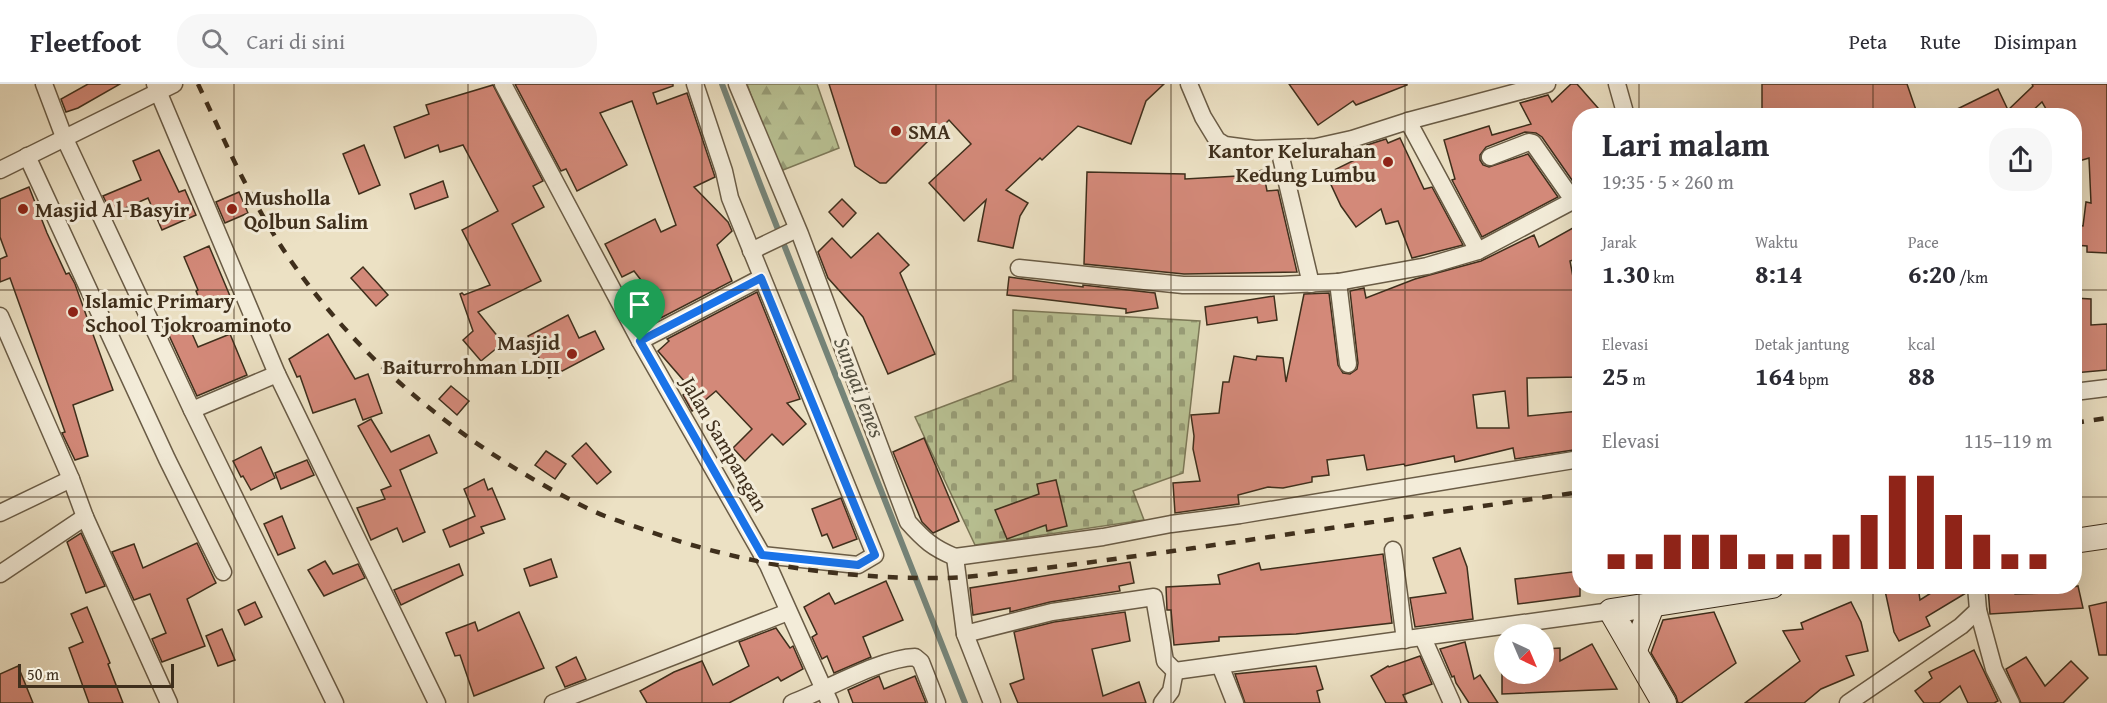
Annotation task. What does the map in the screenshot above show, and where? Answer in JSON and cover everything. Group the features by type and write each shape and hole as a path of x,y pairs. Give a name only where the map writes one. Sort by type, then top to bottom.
{"street":[{"path":"44,84 64,137 192,410 335,703"},
{"path":"0,170 157,88 174,84"},
{"name":"Jalan Sampangan","path":"503,84 640,341 762,555 827,697"},
{"path":"695,84 724,171 730,198 875,555 858,565 762,555"},
{"path":"737,84 908,522 921,538 936,549 956,557 1103,537 1171,524 1240,515 1572,460"},
{"path":"1189,84 1203,117 1217,140 1235,147 1279,149 1316,147 1352,139 1408,121 1547,84"},
{"path":"1617,84 1624,108"},
{"path":"157,88 277,374 437,703"},
{"path":"1408,121 1478,251"},
{"path":"1490,157 1529,142 1533,143 1572,194"},
{"path":"1279,149 1311,284"},
{"path":"27,156 167,459 223,572"},
{"path":"1019,268 1183,285 1281,285 1338,282 1427,266 1478,251 1572,201"},
{"path":"751,250 794,231"},
{"path":"640,341 761,278"},
{"path":"1338,282 1348,364"},
{"path":"0,316 7,352 71,479 85,517 168,703"},
{"path":"192,410 277,374"},
{"path":"2082,391 2107,388"},
{"path":"0,513 71,479"},
{"path":"0,574 85,517"},
{"path":"2082,540 2107,536"},
{"path":"1393,550 1405,640"},
{"path":"956,557 965,634 992,703"},
{"path":"1175,671 1423,638 1716,594"},
{"path":"1977,594 1978,610 1994,669 2011,703"},
{"path":"965,634 1052,612 1154,597 1160,620 1165,661 1175,671"},
{"path":"1635,650 1653,603"},
{"path":"1848,703 1939,643 1978,610"},
{"path":"1611,611 1664,703"},
{"path":"553,703 788,612"},
{"path":"1423,638 1452,703"},
{"path":"792,703 827,697 861,672 905,657 915,657 921,662 938,703"},
{"path":"1220,665 1235,703"},
{"path":"1162,703 1171,691 1175,671"}],"green space":[{"path":"747,84 817,84 839,148 778,172"},
{"path":"1013,310 1200,321 1183,473 1133,491 1144,520 975,545 915,417 1013,380"}],"building":[{"path":"88,84 120,84 78,108 66,112 61,99"},
{"path":"515,84 673,84 673,86 653,93 657,104 687,93 715,177 694,187 728,222 732,231 717,245 732,281 653,322 638,304 651,293 634,271 622,277 605,244 655,219 661,232 676,225 632,101 600,113 627,165 577,191 566,169 561,171"},
{"path":"829,84 1164,84 1146,101 1131,144 1078,126 1006,190 1028,203 1020,216 1013,248 978,241 986,200 964,221 929,183 971,144 949,120 886,183 880,183 855,166"},
{"path":"1289,84 1407,85 1356,105 1353,101 1318,125"},
{"path":"1571,84 1577,84 1598,108 1572,108 1572,180 1542,137 1536,133 1525,132 1486,147 1480,155 1480,160 1483,165 1489,167 1528,154 1558,197 1482,237 1452,180 1455,179 1444,140 1489,126 1492,135 1531,124 1520,103 1548,95 1552,102"},
{"path":"1762,84 1907,84 1915,108 1762,108"},
{"path":"2032,84 2107,84 2107,253 2087,252 2087,246 2082,246 2082,226 2086,202 2091,203 2089,158 2082,160 2082,108 2045,108 2042,102 2036,108 2010,108 2033,86"},
{"path":"493,85 543,181 533,186 544,207 512,224 541,281 478,312 503,343 481,361 463,340 473,331 460,294 464,295 490,285 462,230 498,211 463,145 440,152 438,145 405,158 394,127 429,114 426,105"},
{"path":"1998,89 2007,108 1959,108"},
{"path":"1400,138 1424,189 1432,187 1463,245 1412,258 1398,221 1386,224 1381,209 1356,227 1341,206 1326,174 1371,152 1367,145 1386,139 1388,143"},
{"path":"364,145 380,185 359,194 343,154"},
{"path":"159,150 179,192 185,190 196,215 162,230 148,198 112,214 103,196 141,180 133,161"},
{"path":"1263,170 1267,191 1278,190 1297,272 1184,274 1084,264 1087,172 1185,174 1185,179 1238,176"},
{"path":"443,181 448,197 415,209 410,194"},
{"path":"29,187 66,274 69,273 75,284 113,390 73,405 88,456 75,460 62,433 65,432 10,278 0,282 0,259 7,256 0,237 0,199"},
{"path":"239,192 248,213 225,223 216,202"},
{"path":"842,199 856,213 843,227 829,212"},
{"path":"1572,228 1572,260 1570,261 1572,272 1572,377 1527,378 1528,416 1572,412 1572,450 1515,459 1513,448 1455,462 1454,456 1405,466 1404,464 1367,470 1364,455 1327,460 1329,475 1312,477 1312,482 1283,488 1268,487 1238,495 1239,504 1175,513 1173,483 1200,481 1193,449 1191,415 1219,413 1223,382 1229,382 1234,356 1256,360 1257,356 1283,358 1286,382 1304,294 1329,293 1338,365 1343,373 1350,374 1357,369 1358,363 1350,291 1364,288 1366,298 1415,279 1481,261 1534,235 1539,247","holes":["1505,391 1509,428 1477,428 1473,395"]},
{"path":"878,233 909,265 900,273 935,354 888,374 863,317 828,278 818,252 832,238 851,258"},
{"path":"209,246 230,296 202,306 184,257"},
{"path":"363,267 388,295 376,306 351,278"},
{"path":"1009,277 1083,287 1083,285 1155,293 1158,308 1126,313 1126,309 1007,295"},
{"path":"757,292 800,399 787,403 806,424 783,445 772,434 745,461 733,448 752,429 716,391 692,411 683,395 691,389 658,351 669,341 667,339"},
{"path":"1274,296 1277,320 1258,323 1257,317 1207,325 1205,307"},
{"path":"2082,298 2091,299 2091,325 2107,324 2107,370 2082,372"},
{"path":"568,315 579,338 595,331 604,349 549,378 528,336"},
{"path":"187,322 198,347 230,334 247,375 197,396 167,331"},
{"path":"328,334 355,379 368,374 382,413 363,420 355,399 313,413 300,376 297,377 289,359"},
{"path":"451,386 469,401 457,415 439,399"},
{"path":"371,419 391,452 429,435 437,453 400,470 425,532 403,542 397,528 371,540 357,508 385,499 381,490 391,486 358,426"},
{"path":"924,438 959,521 933,533 922,522 893,452"},
{"path":"586,443 611,472 597,484 572,456"},
{"path":"261,447 275,478 251,490 233,461"},
{"path":"546,451 566,464 555,479 535,465"},
{"path":"307,460 314,475 281,489 275,473"},
{"path":"484,479 488,490 492,488 505,519 481,527 484,533 450,547 443,530 475,516 464,489"},
{"path":"1056,480 1067,526 1047,531 1046,525 1007,539 995,510 1039,494 1037,484"},
{"path":"841,498 857,539 833,548 827,534 822,536 812,509"},
{"path":"282,516 295,548 278,555 264,524"},
{"path":"81,533 105,586 86,593 67,542"},
{"path":"197,543 216,583 187,599 205,646 162,662 152,639 166,633 150,594 134,600 112,552 134,544 143,568"},
{"path":"1460,548 1467,567 1473,619 1415,627 1410,598 1446,593 1433,558"},
{"path":"1383,554 1392,623 1296,634 1219,637 1219,641 1174,645 1171,610 1167,610 1166,587 1220,584 1218,575 1259,563 1261,570"},
{"path":"551,559 557,577 530,586 524,569"},
{"path":"325,561 333,574 358,564 365,578 324,596 308,570"},
{"path":"1130,562 1134,583 1119,586 1120,591 1050,602 1010,612 1010,608 973,615 970,588"},
{"path":"459,564 463,575 401,605 394,590"},
{"path":"1572,572 1572,594 1580,594 1580,596 1518,604 1515,579"},
{"path":"886,581 903,620 863,637 871,657 834,673 827,656 822,659 812,637 817,634 804,607 829,593 835,604"},
{"path":"1886,594 1919,594 1920,600 1929,594 1964,594 1926,617 1930,626 1899,641 1894,632"},
{"path":"1988,594 2080,594 2083,608 1990,614"},
{"path":"255,602 262,617 245,625 238,610"},
{"path":"1851,602 1861,622 1868,651 1846,656 1854,675 1821,689 1804,703 1745,703 1800,661 1783,631 1803,629 1801,623"},
{"path":"2107,602 2107,655 2099,655 2089,606"},
{"path":"87,607 110,663 108,664 123,703 89,703 69,648 83,642 71,614"},
{"path":"519,612 544,668 474,696 460,655 455,656 446,633 475,622 478,631"},
{"path":"1125,612 1130,641 1092,649 1103,696 1139,682 1146,703 1018,703 1010,684 1024,679 1014,632 1054,622"},
{"path":"1714,612 1736,663 1678,703 1651,653 1663,620"},
{"path":"776,628 790,648 793,646 803,669 781,681 778,677 729,703 647,703 640,691 674,672 702,661 713,685 749,666 739,642"},
{"path":"222,629 235,660 218,666 206,636"},
{"path":"1465,642 1474,679 1480,675 1498,703 1469,703 1454,676 1452,677 1440,649"},
{"path":"1592,644 1617,689 1502,694 1502,684 1554,684 1554,648 1560,648 1560,661"},
{"path":"1974,650 1998,701 1968,703 1960,686 1939,703 1924,703 1915,691 1932,678 1929,672"},
{"path":"1420,656 1432,684 1403,695 1407,703 1386,703 1371,676 1388,666"},
{"path":"576,657 586,679 565,687 556,667"},
{"path":"2026,657 2045,686 2071,661 2088,678 2063,703 2021,703 2006,669"},
{"path":"18,666 33,703 0,703 0,674"},
{"path":"1316,666 1323,689 1317,691 1320,703 1245,703 1235,674"},
{"path":"879,676 884,689 915,676 926,703 853,703 848,690"}],"waterway":[{"name":"Sungai Jenes","path":"722,84 965,703"}],"railway":[{"path":"198,84 252,197 277,240 321,300 388,372 464,435 548,487 591,510 687,543 795,568 869,576 943,578 1166,552 1572,493"},
{"path":"2082,422 2107,418"}],"place":[{"name":"SMA","path":"896,131"},
{"name":"Kantor Kelurahan Kedung Lumbu","path":"1388,162"},
{"name":"Masjid Al-Basyir","path":"23,209"},
{"name":"Musholla Qolbun Salim","path":"232,209"},
{"name":"Islamic Primary School Tjokroaminoto","path":"73,312"},
{"name":"Masjid Baiturrohman LDII","path":"572,354"}],"route":[{"path":"761,278 875,555 858,565 762,555 640,341 761,278"}]}
